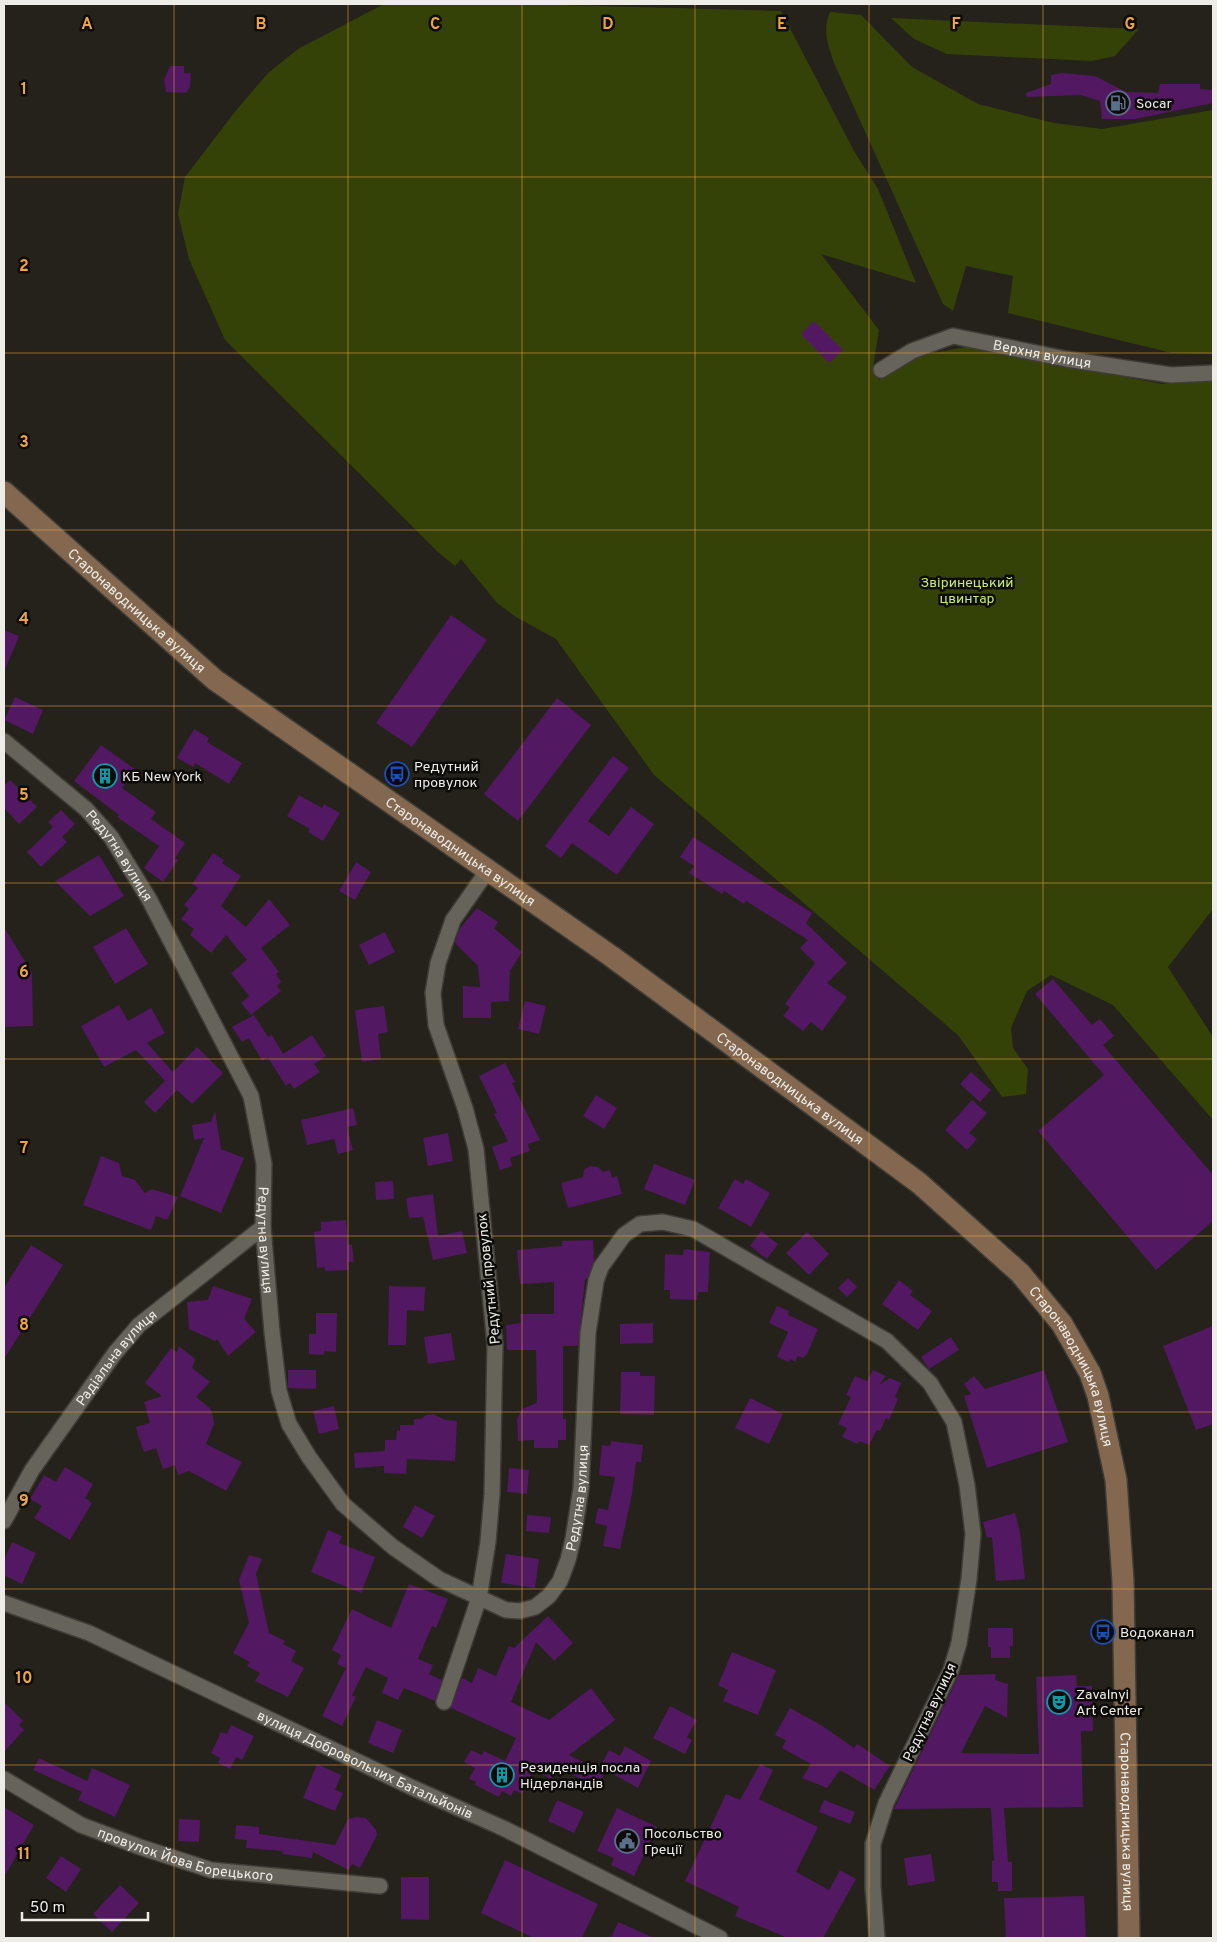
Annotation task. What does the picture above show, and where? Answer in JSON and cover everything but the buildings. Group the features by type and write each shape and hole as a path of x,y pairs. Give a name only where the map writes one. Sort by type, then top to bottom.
{"main road":[{"name":"Старонаводницька вулиця","path":"4,492 54,539 216,680 610,956 919,1184 1020,1273 1062,1324 1090,1373 1104,1417 1116,1480 1120,1524 1124,1625 1130,1938"}],"street":[{"name":"Верхня вулиця","path":"881,370 912,351 953,336 1066,359 1171,375 1213,373"},
{"name":"Редутна вулиця","path":"4,741 86,809 111,837 149,899 251,1096 264,1164 263,1227 279,1390 290,1424 309,1457 343,1504 393,1547 439,1579 506,1610 520,1611 535,1607 549,1596 560,1581 573,1539 581,1488 588,1333 596,1282 601,1267 610,1251 624,1235 640,1224 663,1222 692,1229 887,1341 930,1383 954,1422 967,1485 973,1534 959,1643 951,1670 886,1803 873,1844 873,1887 877,1938"},
{"name":"Редутний провулок","path":"444,1702 480,1598 492,1494 496,1345 476,1149 465,1108 436,1025 433,993 438,963 453,920 488,870"},
{"name":"Радіальна вулиця","path":"4,1521 32,1470 115,1353 139,1325 263,1227"},
{"name":"вулиця Добровольчих Батальйонів","path":"4,1604 88,1633 505,1829 720,1938"},
{"name":"провулок Йова Борецького","path":"4,1779 81,1825 140,1848 211,1870 380,1886"}],"green space":[{"name":"Звіринецький цвинтар","path":"384,4 527,4 781,11 854,151 878,189 916,283 821,254 879,330 873,367 879,380 922,355 966,347 1162,384 1213,381 1213,909 1168,967 1213,1037 1213,1120 1113,1005 1051,975 1027,991 1011,1028 1013,1048 1028,1069 1026,1094 1002,1097 958,1035 654,775 556,639 516,617 497,603 461,559 455,566 437,551 225,340 189,259 178,214 185,177 234,113 268,73 298,49"},
{"path":"830,12 861,15 912,67 978,104 1054,123 1102,129 1213,110 1213,354 1172,353 1008,313 1013,276 966,266 953,311 943,304 834,63 826,31"},
{"path":"891,18 1139,29 1115,56 1092,61 947,54 914,39"}],"place":[{"name":"Socar","path":"1118,103"},
{"name":"Редутний провулок","path":"397,774"},
{"name":"КБ New York","path":"105,776"},
{"name":"Водоканал","path":"1103,1632"},
{"name":"Zavalnyi Art Center","path":"1059,1702"},
{"name":"Резиденція посла Нідерландів","path":"502,1775"},
{"name":"Посольство Греції","path":"627,1841"}]}
